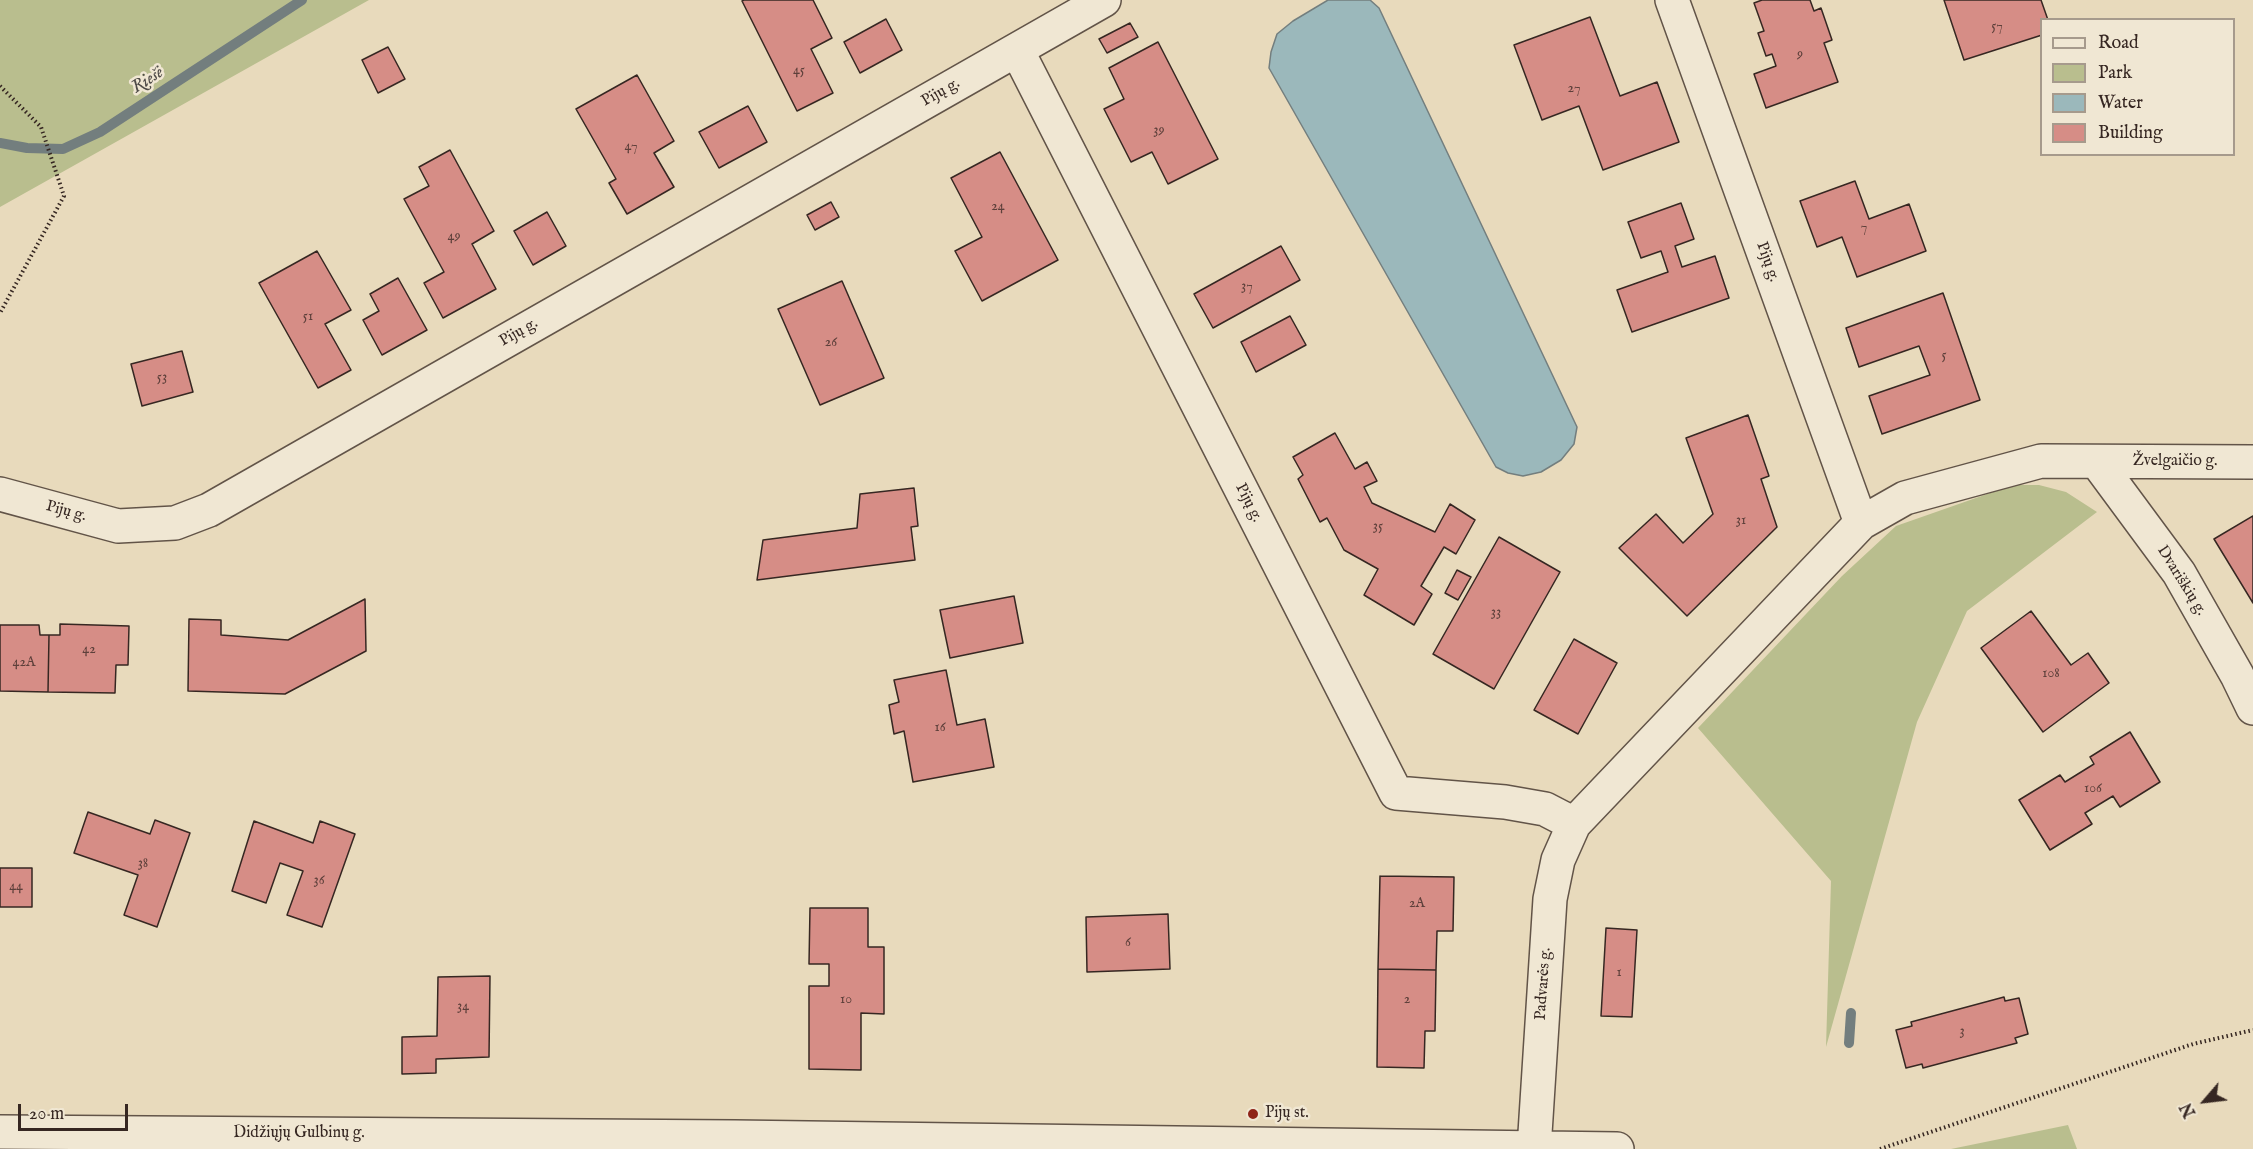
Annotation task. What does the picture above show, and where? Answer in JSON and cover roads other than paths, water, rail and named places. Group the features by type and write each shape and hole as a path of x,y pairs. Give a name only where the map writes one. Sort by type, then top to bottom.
{"street":[{"name":"Pijų g.","path":"0,494 118,526 175,523 209,510 1104,0"},
{"name":"Pijų g.","path":"1672,0 1861,523"},
{"name":"Pijų g.","path":"1017,50 1396,793 1505,802 1545,809 1574,824"},
{"name":"Žvelgaičio g.","path":"1861,523 1905,498 2041,461 2253,462"},
{"name":"Dvariškių g.","path":"2097,462 2179,573 2237,675 2253,708"},
{"name":"Padvarės g.","path":"1534,1148 1550,899 1558,860 1574,824 1861,523"},
{"name":"Didžiųjų Gulbinų g.","path":"0,1132 735,1137 1617,1149"}],"water":[{"path":"1328,0 1370,0 1379,8 1577,427 1574,444 1561,460 1541,472 1523,476 1508,473 1496,467 1269,68 1277,34 1293,21"}],"waterway":[{"name":"Riešė","path":"0,143 27,148 63,149 100,132 302,0"},
{"path":"1849,1043 1851,1013"}],"place":[{"name":"Pijų st.","path":"1253,1114"}]}
